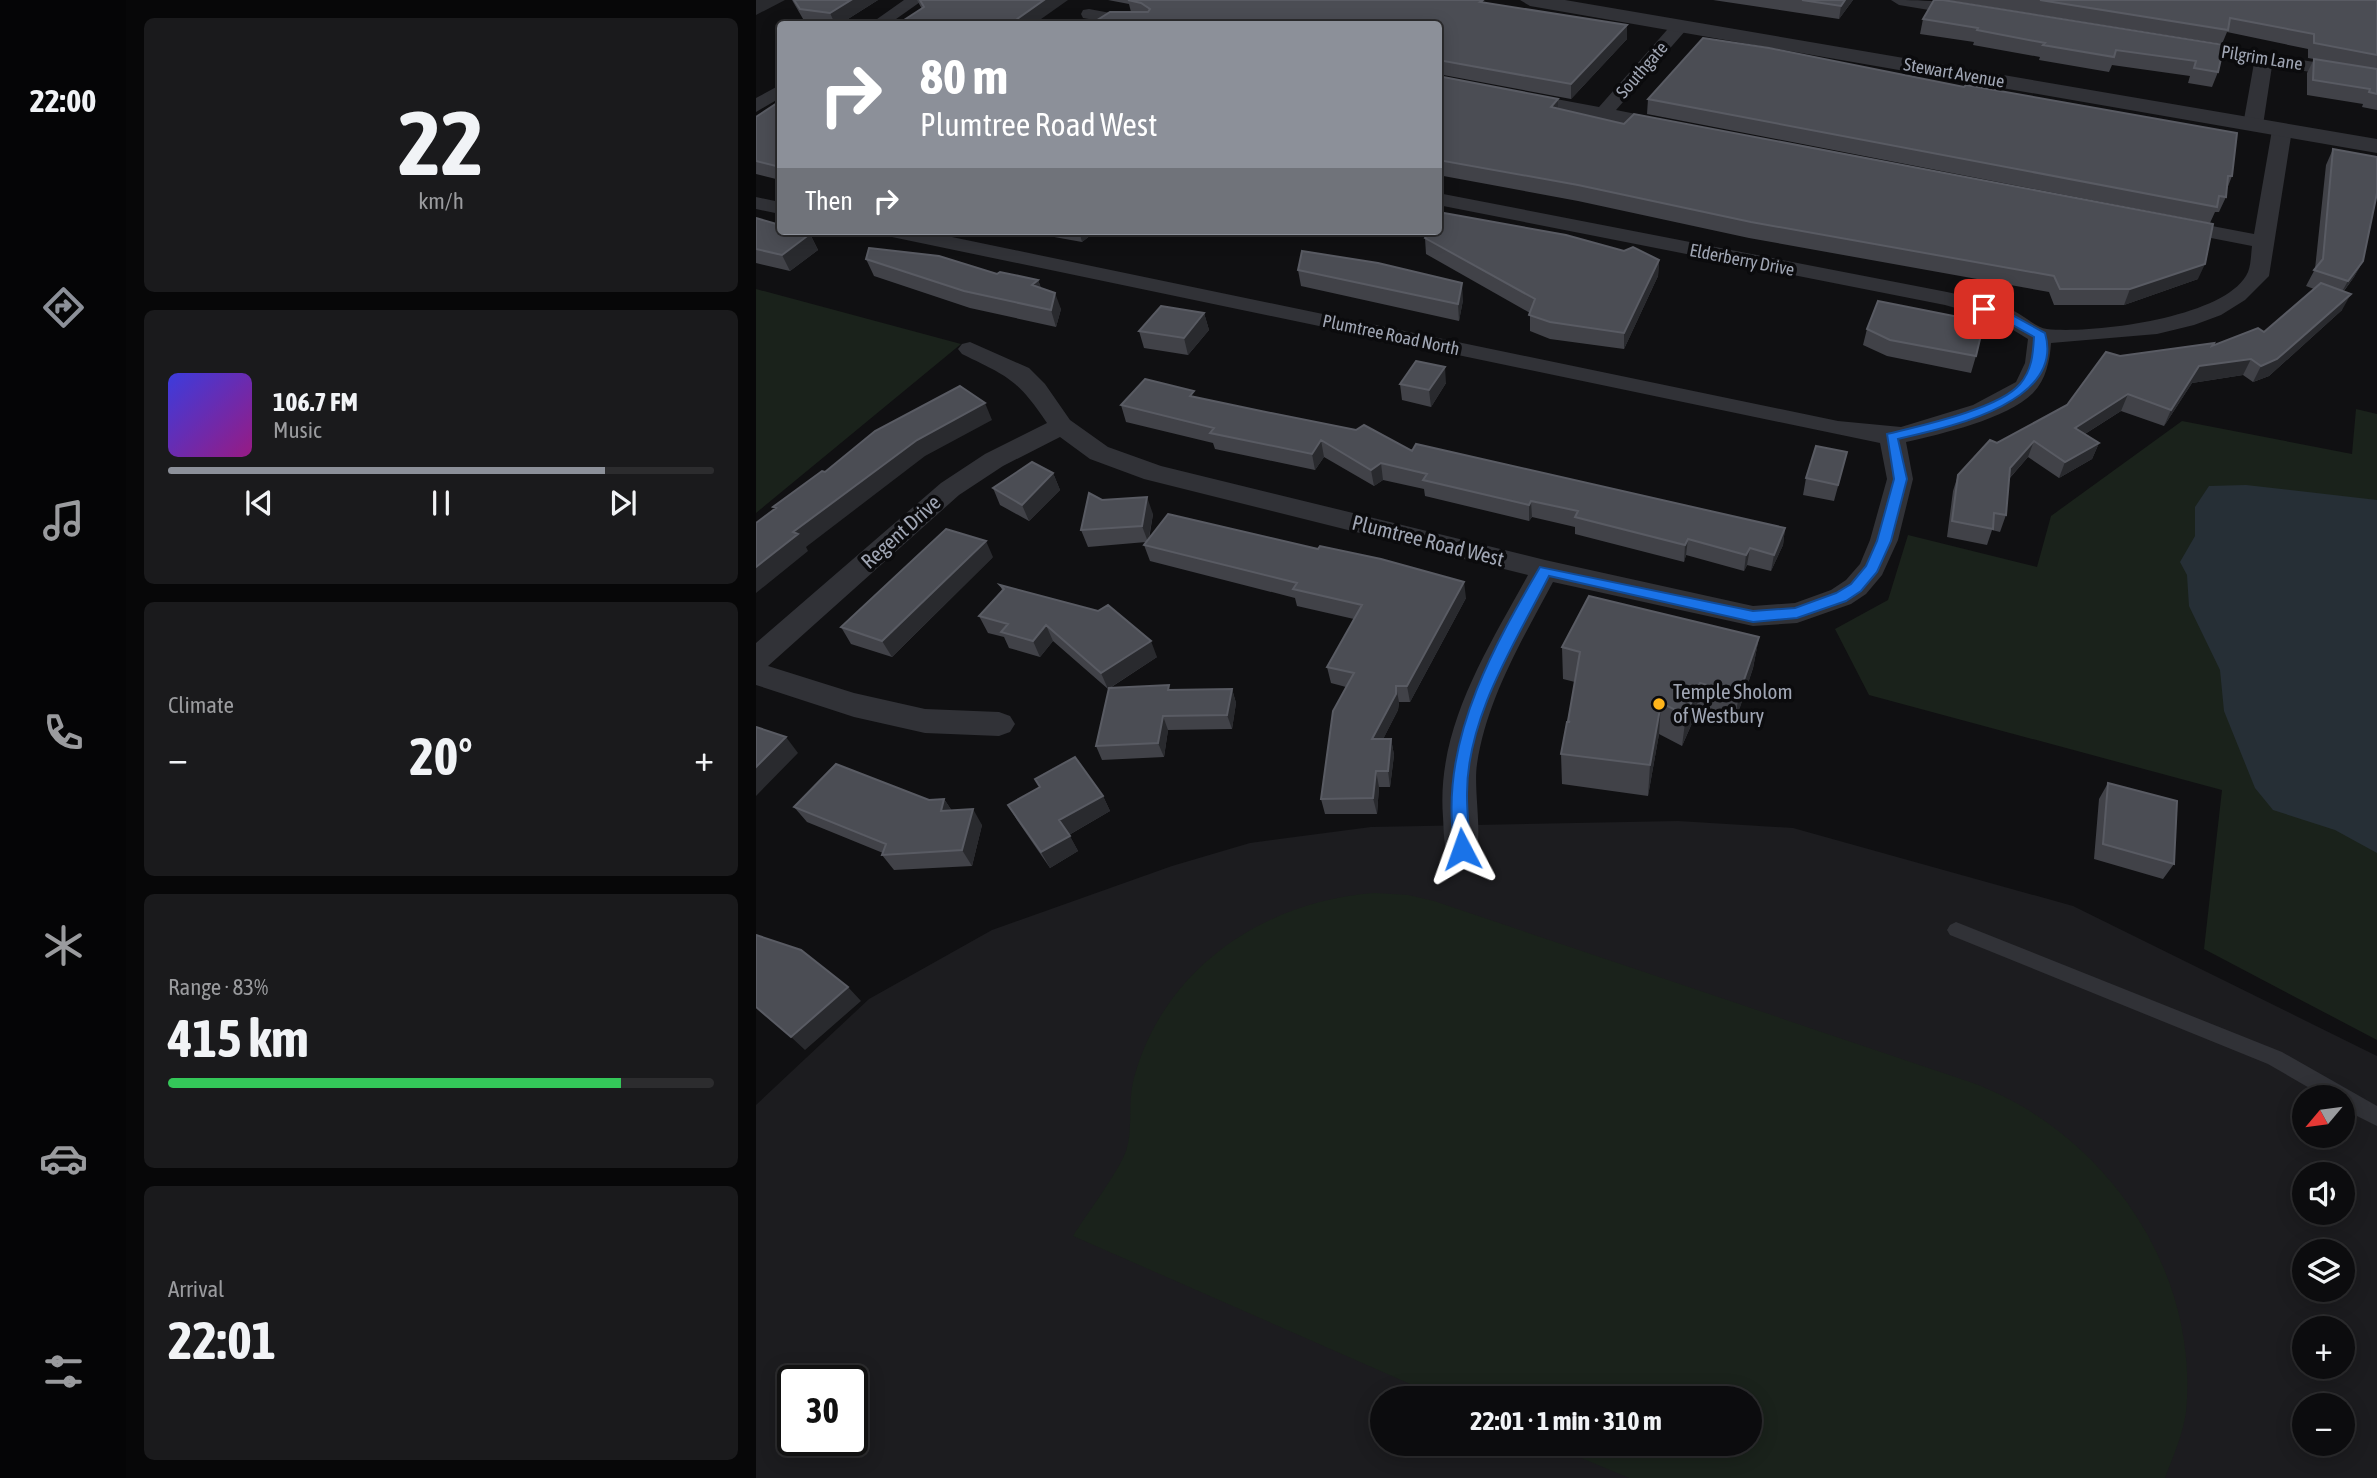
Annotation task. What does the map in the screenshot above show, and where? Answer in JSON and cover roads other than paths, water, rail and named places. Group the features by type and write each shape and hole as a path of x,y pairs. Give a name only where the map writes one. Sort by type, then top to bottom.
{"street":[{"path":"883,21 915,0"},
{"path":"1078,21 1110,0"},
{"name":"Stewart Avenue","path":"1530,0 2377,146"},
{"path":"1899,0 1993,15"},
{"path":"1089,14 1127,21"},
{"name":"Southgate","path":"1604,113 1680,26"},
{"name":"Pilgrim Lane","path":"2169,44 2377,77"},
{"path":"2253,125 2264,59"},
{"path":"1442,83 1685,129"},
{"path":"756,106 777,92"},
{"path":"1892,437 1941,425 2001,402 2024,388 2038,364 2040,336 2149,328 2187,320 2217,309 2246,289 2258,276 2282,130"},
{"name":"Elderberry Drive","path":"1442,200 1947,299 2003,314 2040,336"},
{"path":"756,203 777,207"},
{"path":"2144,219 2265,242"},
{"name":"Plumtree Road North","path":"911,235 1774,415 1892,437"},
{"name":"Plumtree Road West","path":"970,349 1020,373 1037,389 1061,426 1099,453 1153,473 1545,570 1753,616 1797,613 1841,597 1856,587 1872,568 1884,541 1900,479 1892,437"},
{"name":"Regent Drive","path":"756,660 950,489 994,460 1061,426"},
{"path":"1462,849 1458,793 1469,729 1490,677 1545,570"},
{"path":"756,674 854,705 925,721 999,724"}],"lane":[{"path":"1956,930 2275,1058 2322,1085"},
{"path":"2356,1105 2377,1117"}],"place":[{"name":"Temple Sholom of Westbury","path":"1659,704"}]}
